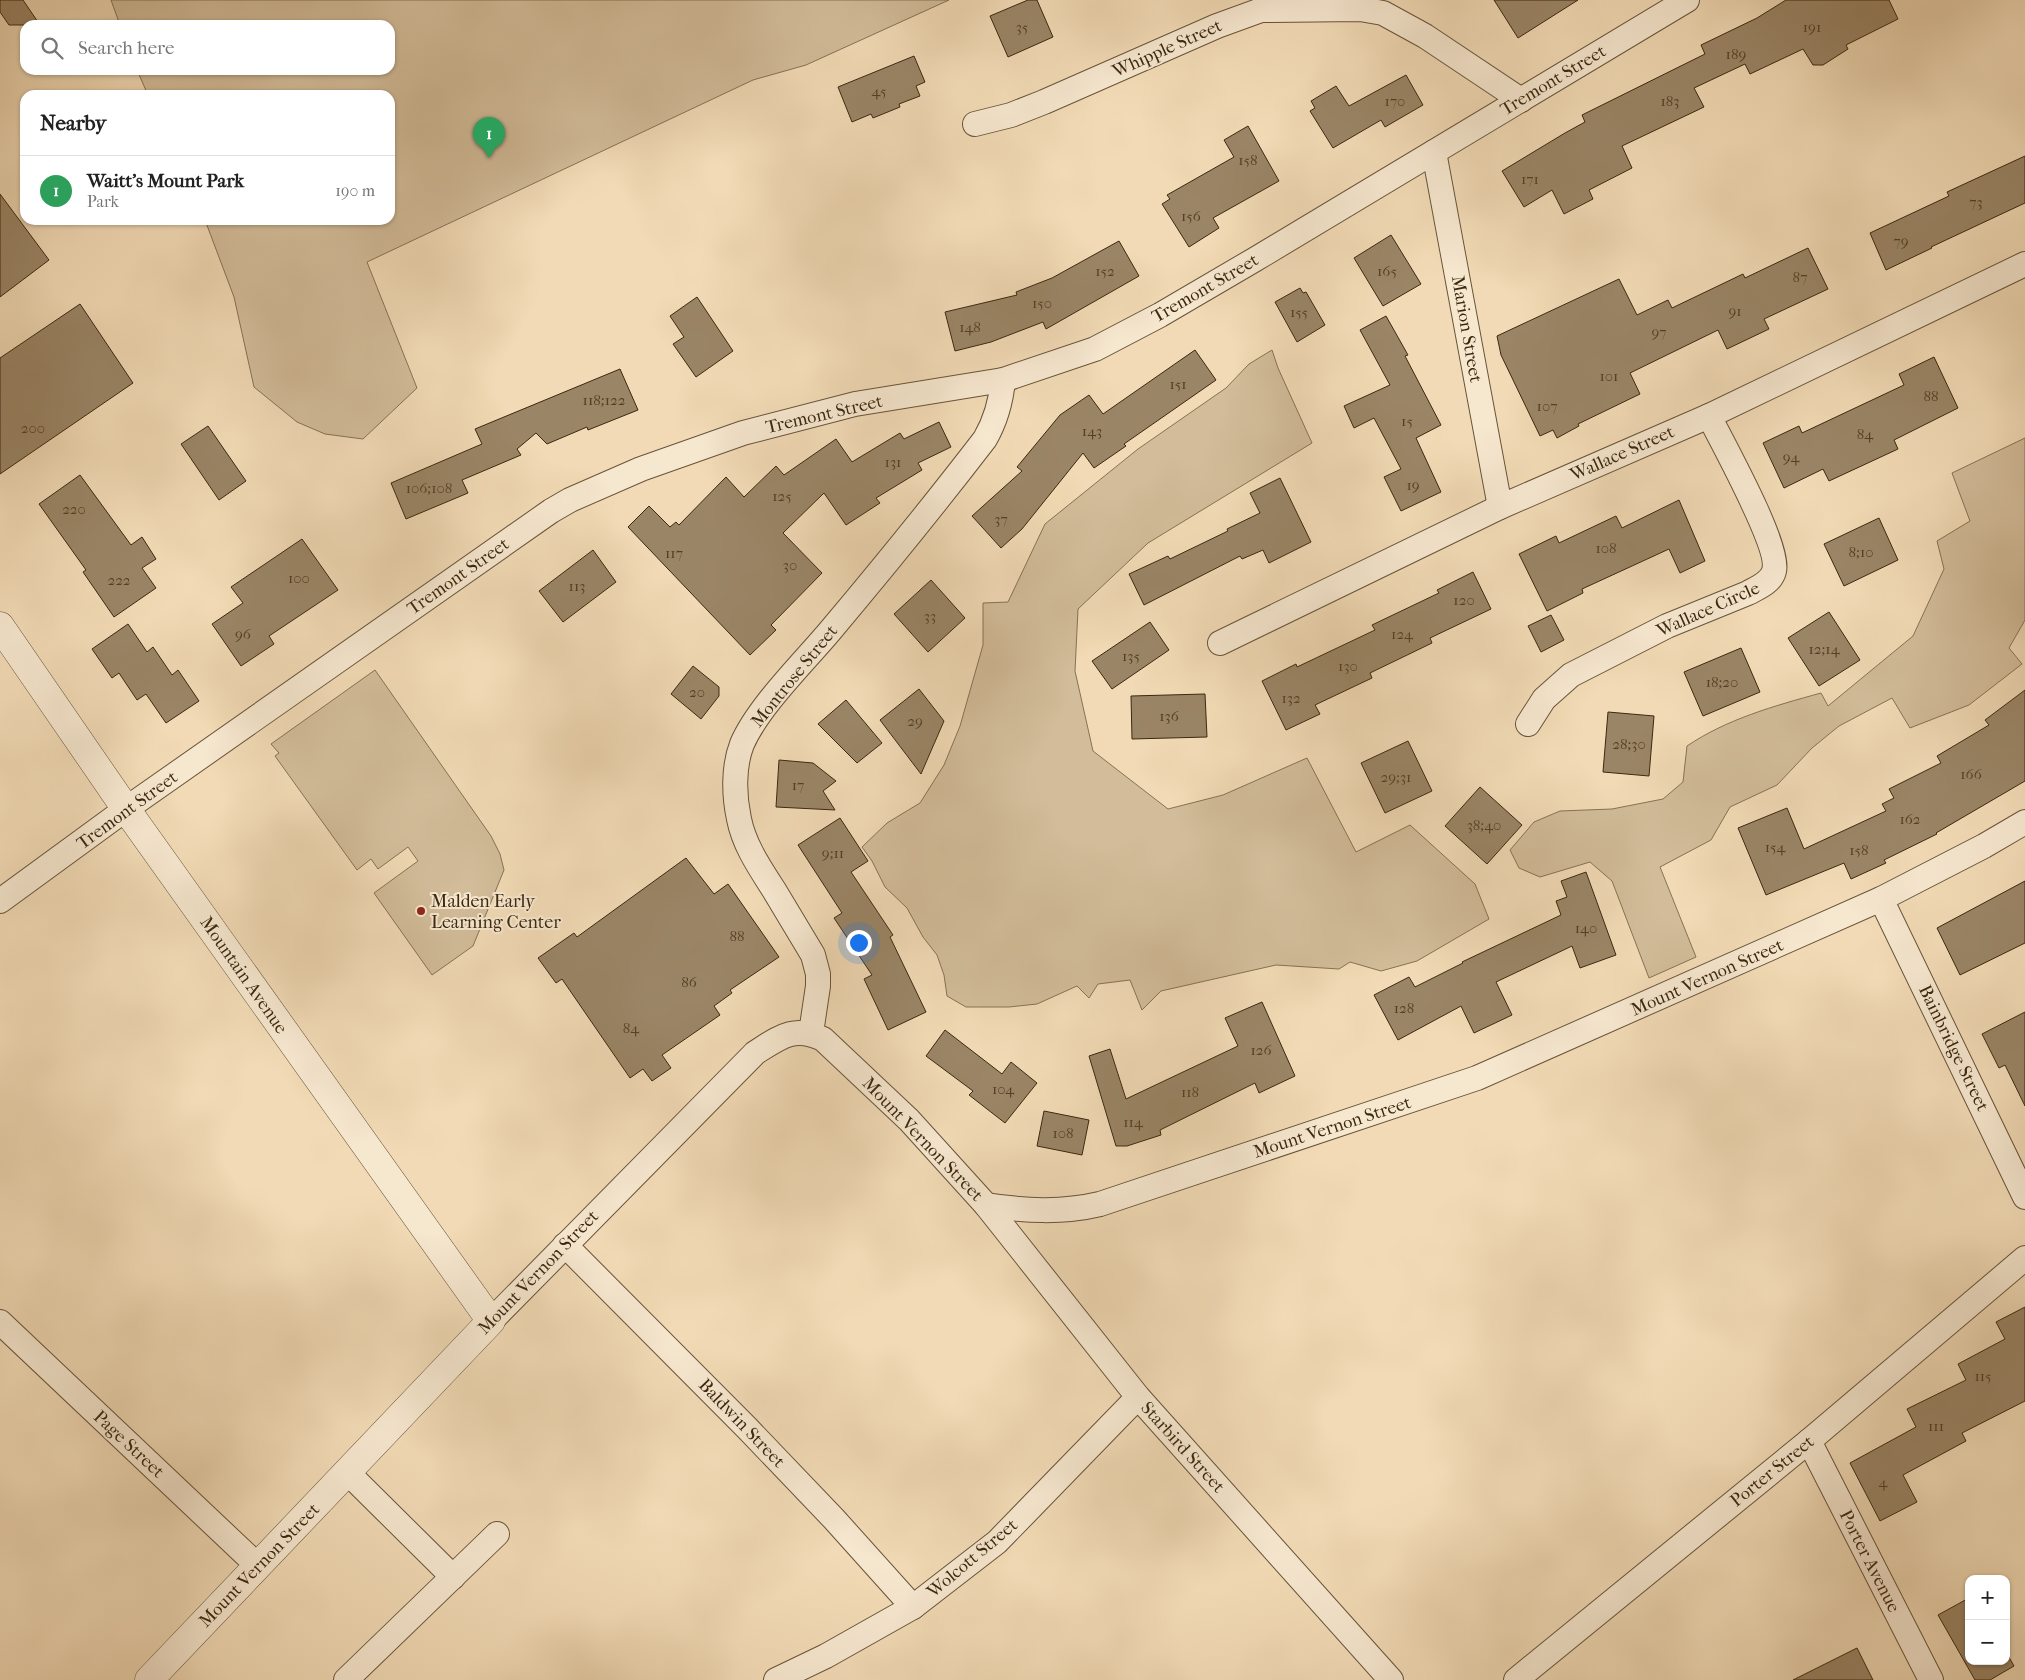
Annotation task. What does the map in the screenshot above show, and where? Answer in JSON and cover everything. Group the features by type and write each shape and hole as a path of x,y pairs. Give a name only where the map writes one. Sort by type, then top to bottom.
{"street":[{"name":"Tremont Street","path":"0,901 126,809 551,511 570,500 641,469 743,433 855,404 1003,380 1095,349 1160,315 1687,0"},
{"name":"Whipple Street","path":"975,124 1011,115 1112,73 1216,26 1261,10 1360,9 1383,12 1425,36 1520,100"},
{"name":"Marion Street","path":"1434,152 1500,507"},
{"name":"Wallace Street","path":"1220,643 1500,507 1709,416 2025,264"},
{"name":"Montrose Street","path":"810,1033 818,974 813,955 751,853 742,834 738,818 736,766 750,729 769,703 857,598 985,439 998,414 1003,380"},
{"name":"Wallace Circle","path":"1528,724 1544,699 1570,674 1666,626 1748,593 1760,587 1772,576 1775,564 1769,541 1709,416"},
{"name":"Mountain Avenue","path":"0,626 126,809 491,1321"},
{"name":"Mount Vernon Street","path":"149,1680 491,1321 754,1053 789,1034 800,1031 823,1039 902,1114 986,1205 1037,1211 1079,1209 1384,1110 1476,1078 1881,899 1984,846 2025,822"},
{"name":"Bainbridge Street","path":"1881,899 2025,1197"},
{"name":"Starbird Street","path":"986,1205 1138,1397 1391,1680"},
{"name":"Baldwin Street","path":"565,1245 747,1428 834,1519 913,1607"},
{"name":"Porter Street","path":"1516,1680 1809,1441 2025,1258"},
{"name":"Page Street","path":"3,1332 258,1566"},
{"name":"Wolcott Street","path":"776,1680 826,1656 913,1607 997,1542 1138,1397"},
{"name":"Porter Avenue","path":"1809,1441 1931,1680"},
{"path":"347,1472 453,1577"},
{"path":"346,1680 497,1534"}],"shaded area":[{"path":"111,0 949,0 806,65 753,80 367,262 417,388 363,439 325,434 297,422 254,387 234,297 207,225 395,225 395,90 146,90 139,75 395,75 395,20 118,20"},
{"path":"1272,350 1278,368 1312,443 1148,543 1078,609 1075,671 1093,751 1168,809 1223,795 1307,758 1356,852 1410,825 1475,884 1489,919 1417,961 1381,971 1350,962 1339,969 1276,965 1161,991 1142,1010 1130,980 1098,984 1089,998 1077,986 1037,1004 1009,1007 966,1007 947,996 944,975 937,955 923,937 907,908 885,887 872,861 862,847 887,823 920,803 944,765 960,726 983,645 983,603 1008,602 1045,524 1138,449 1226,388 1249,364"},
{"path":"2025,438 2025,620 2009,648 2022,664 1969,705 1910,728 1892,698 1839,726 1812,748 1777,785 1730,807 1711,840 1660,867 1696,957 1649,978 1612,881 1590,862 1540,877 1519,868 1510,850 1534,822 1560,811 1612,809 1663,799 1683,782 1687,746 1718,728 1768,708 1803,698 1821,693 1828,706 1913,636 1944,569 1937,541 1970,521 1952,473"},
{"path":"375,670 491,836 500,854 504,870 473,946 432,975 374,893 418,861 408,847 378,869 371,859 357,870 275,756 279,753 271,744"}],"building":[{"path":"0,0 23,0 37,20 20,20 20,25 9,25 0,12"},
{"path":"1028,0 1037,0 1053,37 1008,57 990,16"},
{"path":"1494,0 1578,0 1518,38"},
{"path":"1786,0 1889,0 1898,19 1846,45 1848,49 1823,65 1813,65 1803,49 1750,74 1745,64 1694,88 1704,107 1622,146 1632,168 1589,190 1593,199 1564,214 1552,190 1524,207 1502,171 1585,122 1582,115 1705,54 1701,45 1757,18"},
{"path":"914,56 925,82 916,86 920,96 899,104 900,107 873,118 871,114 852,122 838,87"},
{"path":"1406,75 1423,105 1385,127 1381,120 1333,148 1310,111 1315,108 1311,101 1336,86 1349,106"},
{"path":"1248,126 1279,181 1213,218 1219,228 1189,247 1162,204 1170,199 1167,195 1234,157 1224,140"},
{"path":"2025,156 2025,203 1886,270 1870,233 1949,196 1947,192"},
{"path":"0,194 20,221 20,225 23,225 49,260 0,297"},
{"path":"1391,235 1421,284 1383,306 1354,258"},
{"path":"1119,241 1139,276 1046,329 1043,322 991,342 955,351 945,312 1017,295 1016,292 1052,278"},
{"path":"1808,248 1828,289 1764,319 1769,329 1727,349 1718,330 1630,373 1640,394 1578,424 1579,426 1557,438 1553,430 1540,436 1501,355 1497,336 1619,279 1637,315 1668,300 1672,308 1743,274 1745,278"},
{"path":"1300,288 1303,293 1306,292 1325,325 1297,342 1275,302"},
{"path":"697,297 733,351 696,377 673,344 684,337 670,316"},
{"path":"80,304 133,383 0,474 0,358"},
{"path":"1386,316 1408,355 1405,356 1441,425 1416,438 1441,492 1401,511 1384,477 1401,469 1374,418 1354,428 1344,406 1390,385 1360,330"},
{"path":"1195,350 1216,380 1124,444 1126,446 1094,468 1083,453 1022,529 1001,548 972,516 1022,471 1017,467 1060,415 1089,395 1103,414"},
{"path":"1934,357 1958,408 1894,440 1898,449 1829,481 1823,469 1784,488 1763,443 1799,426 1802,433 1904,385 1899,374"},
{"path":"620,369 638,410 588,430 587,427 547,444 536,433 517,449 521,455 462,480 468,493 406,519 391,483 482,444 475,429"},
{"path":"939,422 951,447 918,463 922,470 876,498 880,503 846,525 824,493 783,533 822,573 771,625 776,630 750,655 628,527 649,506 670,527 676,522 679,525 726,477 744,497 776,466 784,475 836,439 852,462 900,433 904,439"},
{"path":"208,426 246,481 219,500 181,444"},
{"path":"80,475 131,545 142,537 156,559 142,568 156,588 114,617 83,572 86,570 39,504"},
{"path":"1280,478 1311,542 1269,563 1263,550 1242,559 1240,556 1144,605 1129,574 1168,556 1170,559 1260,513 1250,493"},
{"path":"1679,500 1705,561 1680,573 1669,549 1582,589 1583,593 1547,611 1519,554 1556,536 1559,543 1616,516 1622,528"},
{"path":"1879,518 1898,560 1844,586 1824,544"},
{"path":"302,539 338,590 269,636 274,644 241,666 212,624 243,603 231,587"},
{"path":"593,550 616,582 563,622 539,591"},
{"path":"1473,572 1491,609 1430,638 1432,643 1370,673 1372,678 1315,705 1320,714 1286,730 1262,681 1296,664 1297,667 1375,630 1372,625 1439,593 1437,590"},
{"path":"931,580 965,618 928,652 894,614"},
{"path":"1829,612 1860,660 1819,686 1788,638"},
{"path":"1551,615 1564,640 1541,652 1528,626"},
{"path":"1150,622 1169,650 1112,689 1092,661"},
{"path":"128,624 147,652 153,647 172,675 178,670 199,701 166,723 146,694 137,700 119,673 112,678 92,649"},
{"path":"1741,648 1760,692 1703,716 1684,672"},
{"path":"693,666 719,687 719,696 701,719 671,694"},
{"path":"919,689 944,721 921,774 880,720"},
{"path":"2025,690 2025,781 1937,834 1884,860 1886,863 1851,879 1844,863 1766,895 1738,828 1787,808 1804,849 1886,811 1882,804 1894,798 1889,789 1941,763 1937,756 1989,725 1985,720"},
{"path":"1205,694 1207,737 1132,739 1131,696"},
{"path":"846,700 882,743 857,763 818,724"},
{"path":"1608,712 1654,716 1649,776 1603,772"},
{"path":"1408,741 1432,791 1385,813 1361,763"},
{"path":"779,760 813,763 836,781 823,791 835,810 776,807"},
{"path":"1480,787 1522,825 1487,864 1445,826"},
{"path":"840,818 868,861 851,872 893,935 890,937 926,1012 888,1030 864,979 872,975 834,918 842,913 798,845"},
{"path":"686,858 714,894 728,884 779,957 730,990 732,993 714,1006 720,1015 662,1055 671,1068 652,1081 643,1069 630,1078 562,979 556,983 538,958 574,933 577,937"},
{"path":"1586,872 1616,955 1580,968 1572,946 1496,982 1512,1015 1474,1033 1461,1006 1398,1040 1374,995 1409,977 1415,987 1462,962 1561,915 1556,901 1567,897 1561,881"},
{"path":"2025,881 2025,943 1960,975 1937,928"},
{"path":"1262,1002 1295,1076 1259,1093 1255,1083 1160,1130 1161,1135 1127,1146 1116,1146 1089,1056 1110,1049 1126,1099 1238,1046 1225,1018"},
{"path":"2025,1012 2025,1106 2005,1065 1999,1068 1982,1034"},
{"path":"945,1030 1002,1074 1011,1062 1037,1083 1005,1123 969,1095 973,1091 926,1056"},
{"path":"1044,1111 1089,1120 1082,1155 1037,1146"},
{"path":"2025,1307 2025,1401 1962,1433 1966,1441 1903,1475 1917,1502 1880,1521 1850,1463 1916,1427 1907,1409 1966,1380 1958,1364 2005,1339 1996,1322"},
{"path":"1965,1600 1965,1662 1938,1615"},
{"path":"1857,1648 1873,1680 1793,1680"},
{"path":"2010,1659 2014,1666 1990,1680 1975,1680 1966,1665 2010,1665"}],"place":[{"name":"Waitt's Mount Park","path":"489,158"},
{"name":"Malden Early Learning Center","path":"421,911"}]}
